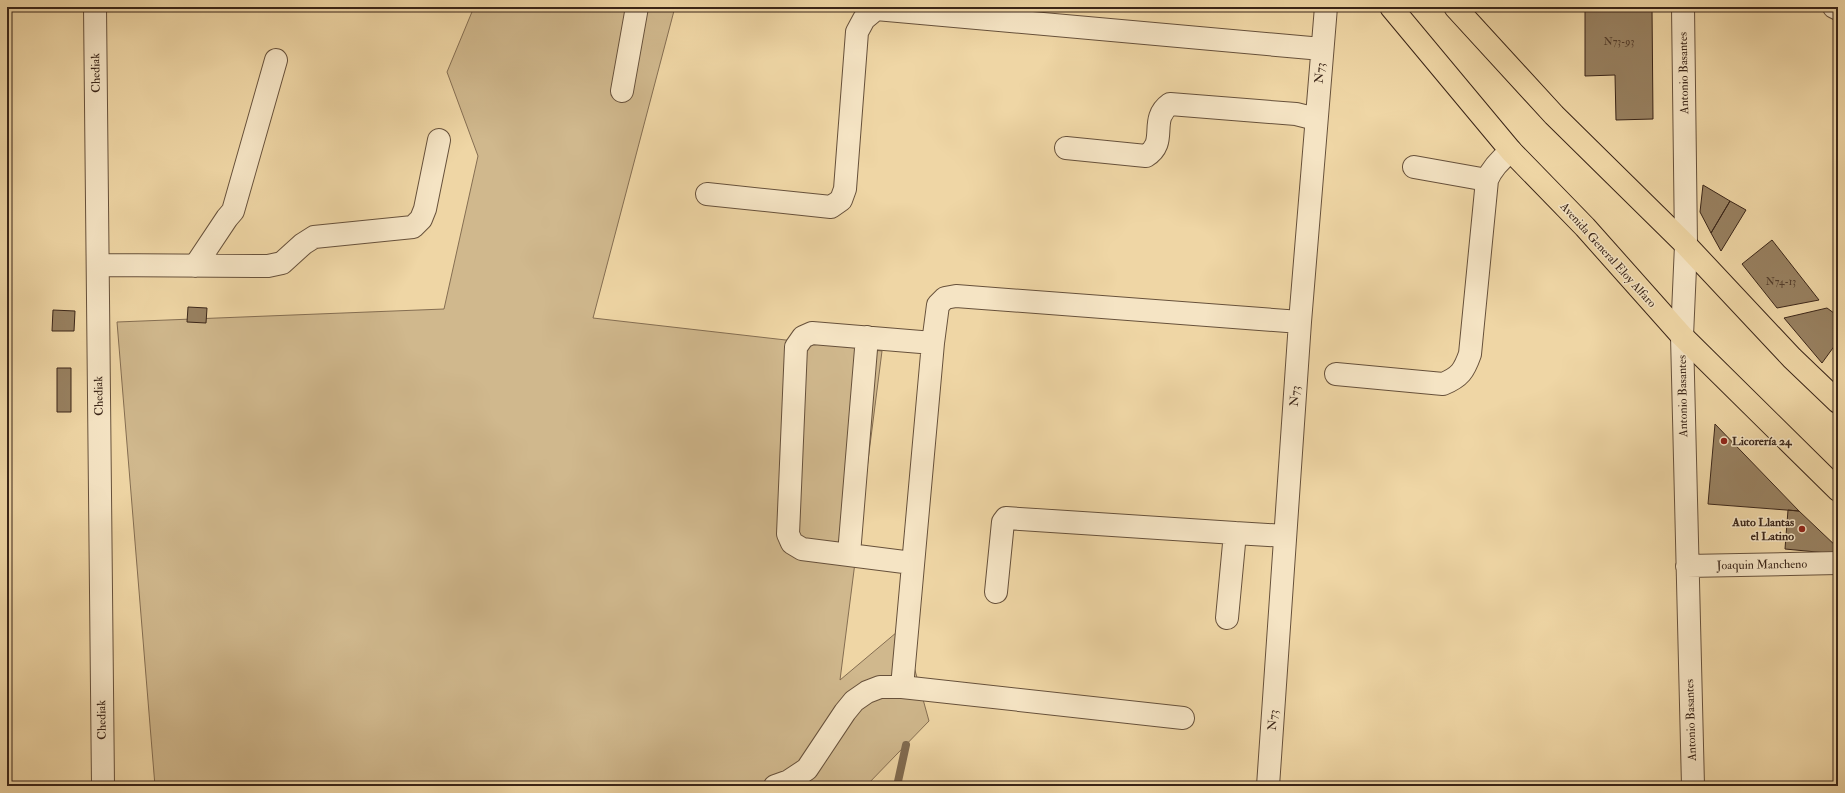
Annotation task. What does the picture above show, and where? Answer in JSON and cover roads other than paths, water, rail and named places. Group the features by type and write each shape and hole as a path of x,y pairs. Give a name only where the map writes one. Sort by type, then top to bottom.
{"main road":[{"name":"Avenida General Eloy Alfaro","path":"1391,7 1511,151 1585,227 1682,336 1838,490"},
{"path":"1455,7 1554,115 1686,245 1792,358 1838,402"}],"street":[{"name":"Chediak","path":"96,7 102,786"},
{"path":"622,91 637,7"},
{"name":"N73","path":"1268,786 1300,322 1326,7"},
{"name":"Antonio Basantes","path":"1683,7 1686,245 1682,336 1693,786"},
{"path":"1834,7 1838,9"},
{"path":"707,194 831,207 840,200 845,189 857,32 864,19 876,9 1001,14 1322,49"},
{"path":"195,266 233,211 276,60"},
{"path":"1066,148 1146,156 1152,153 1157,145 1159,116 1164,108 1170,104 1296,114 1316,119"},
{"path":"98,265 268,266 282,264 303,244 314,237 413,227 421,219 425,209 439,140"},
{"path":"1336,374 1443,384 1457,378 1465,368 1470,354 1487,180 1490,173 1500,160 1511,151"},
{"path":"1414,167 1487,180"},
{"path":"902,687 933,343 938,305 945,298 956,296 1300,322"},
{"path":"912,563 849,554 802,550 792,544 788,534 796,347 803,337 812,333 933,343"},
{"path":"849,554 868,337"},
{"path":"996,592 1003,522 1006,518 1285,536"},
{"path":"1227,618 1235,533"},
{"name":"Joaquin Mancheno","path":"1687,566 1838,563"},
{"path":"775,786 789,781 807,769 854,701 867,692 880,687 902,687 1183,718"}],"waterway":[{"path":"897,786 906,745"}],"place":[{"name":"Licorería 24","path":"1724,441"},
{"name":"Auto Llantas el Latino","path":"1802,529"}]}
